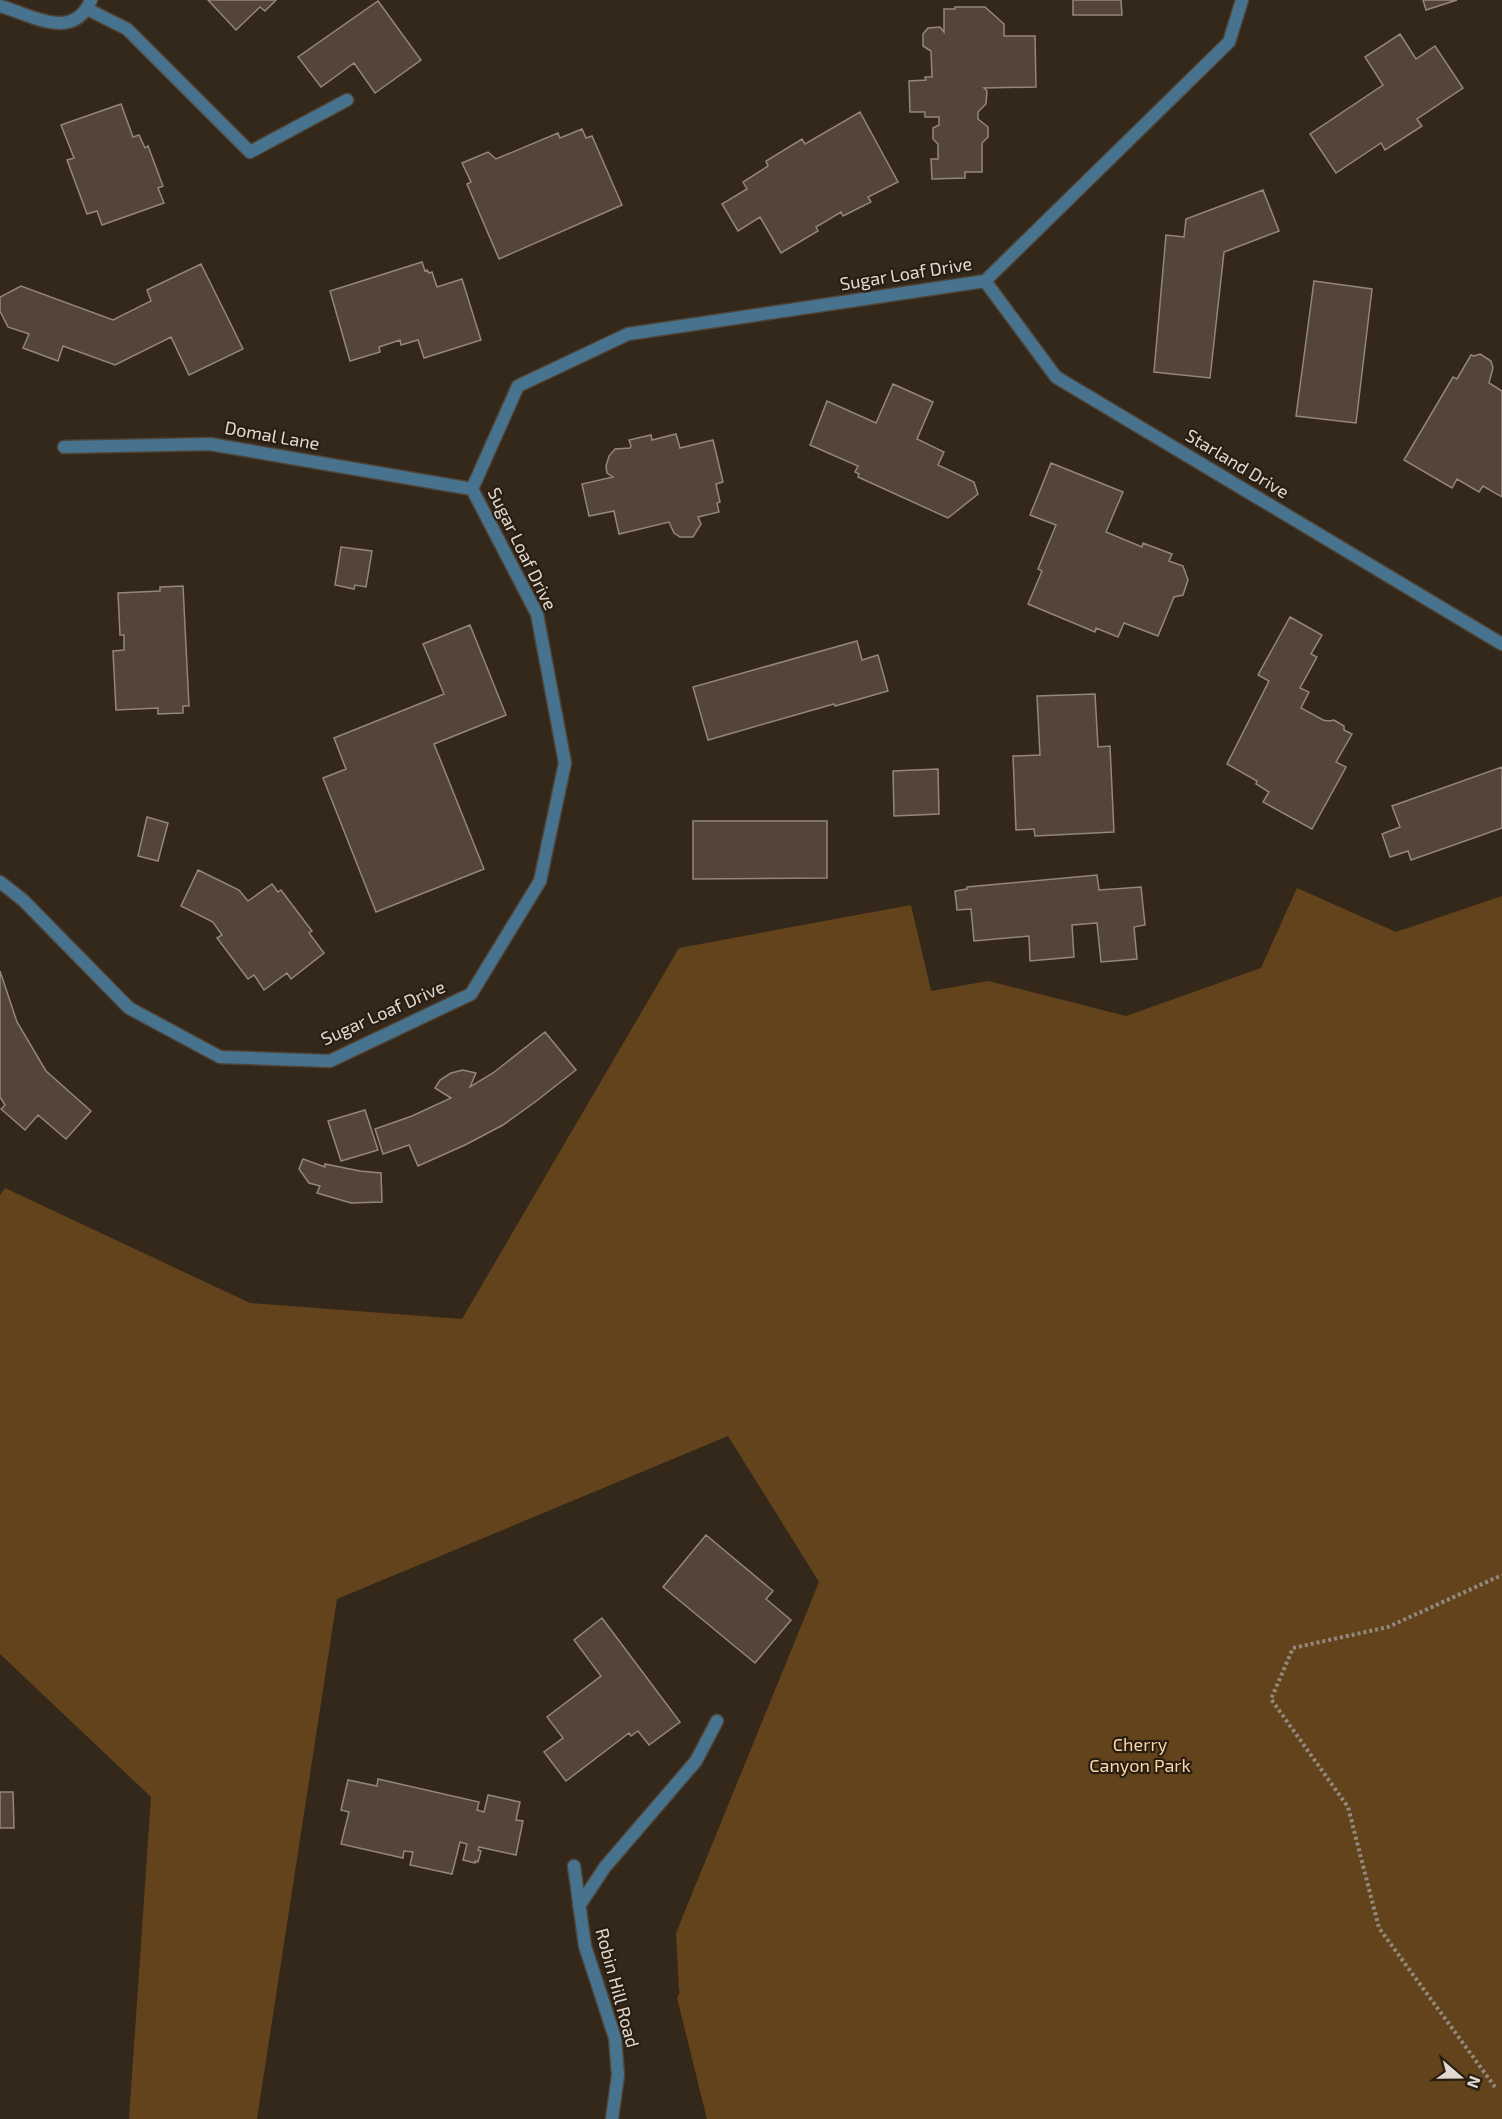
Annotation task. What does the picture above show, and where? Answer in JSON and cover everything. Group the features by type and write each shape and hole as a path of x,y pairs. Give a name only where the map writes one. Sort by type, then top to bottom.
{"street":[{"name":"Sugar Loaf Drive","path":"0,882 23,900 129,1008 220,1057 330,1061 471,993 540,881 565,763 537,614 472,489 518,386 628,334 985,280 1229,42 1242,0"},
{"path":"0,6 51,24 72,20 89,5 127,28 250,152 347,100"},
{"name":"Starland Drive","path":"985,280 1056,377 1502,644"},
{"name":"Domal Lane","path":"64,447 210,444 472,489"},
{"path":"579,1906 605,1867 696,1761 717,1721"},
{"name":"Robin Hill Road","path":"574,1866 585,1946 615,2038 618,2075 612,2119"}],"path":[{"path":"1495,2087 1379,1928 1348,1807 1271,1699 1293,1648 1388,1627 1502,1575"}],"green space":[{"name":"Cherry Canyon Park","path":"1297,888 1396,932 1502,896 1502,2119 707,2119 677,1998 680,1992 676,1933 819,1582 728,1436 337,1599 257,2119 129,2119 151,1797 0,1654 0,1195 5,1188 250,1303 462,1319 679,948 911,905 931,991 988,981 1126,1016 1261,968"}],"building":[{"path":"208,0 276,0 265,11 260,7 236,30"},
{"path":"1073,0 1121,0 1122,15 1073,15"},
{"path":"1423,0 1457,0 1426,10"},
{"path":"378,1 421,60 375,93 354,63 321,87 298,57"},
{"path":"955,7 985,7 1004,24 1004,36 1035,36 1036,87 984,88 987,91 986,104 978,112 978,119 988,127 988,137 982,143 982,172 965,172 965,178 932,179 931,159 938,159 938,144 933,139 933,128 939,125 939,117 925,117 925,112 910,112 909,81 926,80 925,77 932,77 931,51 923,46 923,34 928,28 940,27 944,32 944,9 955,9"},
{"path":"1400,34 1416,59 1435,46 1463,88 1417,119 1422,126 1385,150 1381,143 1336,173 1310,134 1383,85 1365,57"},
{"path":"121,104 133,137 139,135 145,148 148,146 163,186 158,188 164,203 102,225 97,211 87,214 67,160 74,158 61,125"},
{"path":"860,112 898,182 868,197 871,202 843,216 841,212 816,227 818,231 781,253 760,217 738,231 722,204 747,189 743,182 768,166 766,161 802,139 805,144"},
{"path":"582,129 586,138 592,136 622,205 499,259 467,184 471,182 462,163 488,152 496,159 558,133 560,138"},
{"path":"1263,190 1279,231 1224,252 1210,378 1154,372 1166,235 1184,237 1186,219"},
{"path":"422,262 425,271 432,272 437,287 462,279 481,340 424,358 418,340 401,345 400,340 379,347 380,352 350,361 330,291"},
{"path":"201,264 243,349 189,375 171,337 115,365 63,346 58,361 23,348 29,334 8,327 0,311 0,297 21,286 113,320 151,301 147,290"},
{"path":"1314,281 1372,289 1356,423 1296,416"},
{"path":"1480,354 1491,361 1493,368 1489,383 1502,391 1502,497 1483,486 1479,492 1457,479 1452,488 1404,460 1453,377 1457,379 1471,355"},
{"path":"893,384 933,402 917,439 944,452 938,465 974,482 978,494 948,518 858,477 859,474 855,472 858,466 810,445 827,401 876,423"},
{"path":"676,434 680,448 713,440 723,482 716,484 720,502 717,503 719,512 698,517 701,524 693,537 680,537 674,533 669,522 619,534 614,511 589,516 582,484 613,477 607,473 606,466 609,456 615,449 630,448 629,440 651,435 652,440"},
{"path":"1051,463 1123,492 1106,532 1142,547 1143,543 1172,554 1169,561 1183,566 1188,580 1183,595 1174,597 1158,636 1124,623 1118,637 1096,628 1095,632 1028,604 1042,571 1038,569 1056,525 1030,515"},
{"path":"341,547 372,551 366,587 355,585 354,589 335,585"},
{"path":"183,586 189,706 183,706 183,713 158,714 158,708 116,710 113,651 124,650 124,635 120,635 118,593 160,591 160,587"},
{"path":"1290,617 1322,635 1311,654 1317,657 1300,688 1309,692 1301,708 1323,720 1334,720 1352,734 1336,762 1346,767 1312,829 1263,802 1269,792 1256,784 1257,781 1227,764 1269,681 1258,675"},
{"path":"470,625 506,715 434,744 484,869 376,912 323,778 346,769 334,738 444,694 423,644"},
{"path":"857,641 862,660 878,655 888,691 708,740 693,687"},
{"path":"1095,694 1098,747 1110,746 1114,832 1035,836 1034,829 1016,830 1013,756 1040,755 1037,696"},
{"path":"1502,767 1502,828 1411,860 1408,851 1390,857 1382,834 1400,827 1392,806"},
{"path":"938,769 939,814 894,816 893,771"},
{"path":"147,817 168,823 158,861 138,856"},
{"path":"693,821 827,821 827,878 693,879"},
{"path":"198,870 239,890 248,901 272,884 278,892 281,890 312,931 309,933 324,953 291,979 287,973 264,990 254,975 248,979 217,938 222,935 213,922 181,906"},
{"path":"1097,875 1099,890 1141,887 1145,925 1134,927 1137,959 1101,962 1097,923 1072,925 1074,957 1030,961 1029,936 974,941 971,909 957,910 955,891 967,889 967,887"},
{"path":"0,971 17,1022 46,1071 91,1111 66,1139 38,1115 25,1130 1,1109 5,1105 0,1097"},
{"path":"545,1032 576,1070 535,1102 503,1125 418,1166 409,1145 383,1154 375,1129 412,1116 451,1098 435,1088 440,1080 451,1073 463,1070 476,1073 470,1087 493,1073"},
{"path":"365,1110 378,1150 341,1161 328,1121"},
{"path":"303,1159 325,1167 325,1164 381,1173 382,1202 351,1203 317,1193 320,1186 309,1183 299,1169"},
{"path":"706,1535 773,1591 766,1599 791,1620 755,1663 663,1587"},
{"path":"602,1618 680,1722 649,1745 638,1731 631,1736 629,1733 566,1781 544,1752 563,1738 547,1717 601,1676 574,1640"},
{"path":"378,1779 479,1802 477,1810 484,1812 488,1795 520,1802 516,1820 523,1821 516,1855 479,1847 478,1850 481,1851 478,1862 475,1861 475,1863 463,1860 467,1844 460,1842 452,1874 410,1865 413,1852 404,1851 403,1858 341,1844 349,1812 341,1810 348,1780 377,1786"},
{"path":"0,1792 13,1792 14,1828 0,1828"}]}
